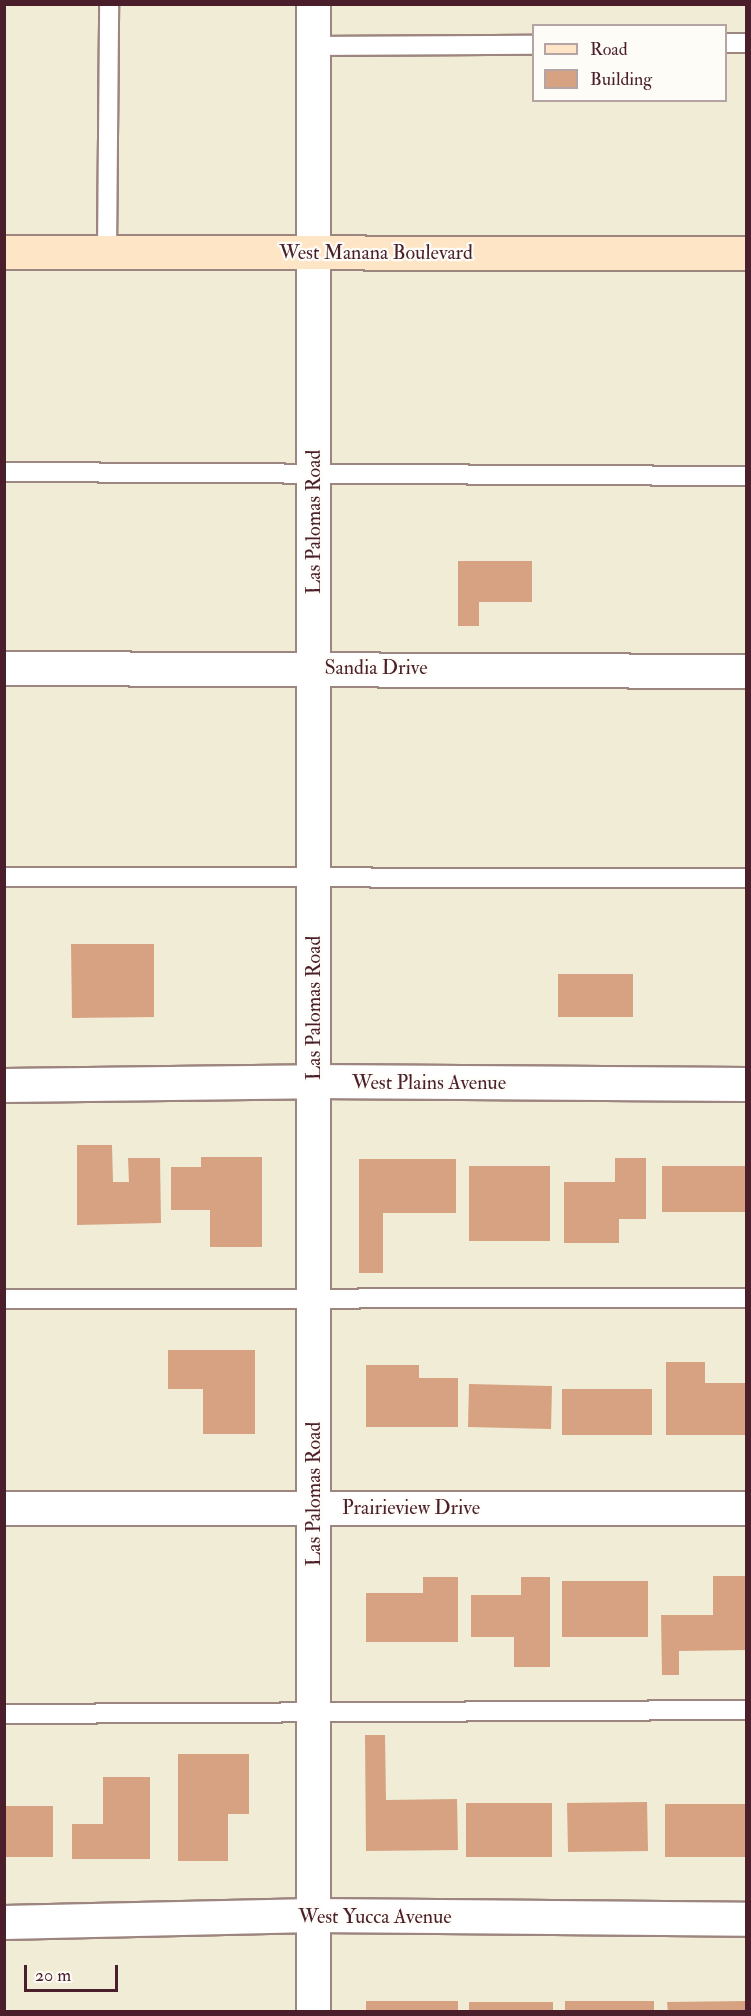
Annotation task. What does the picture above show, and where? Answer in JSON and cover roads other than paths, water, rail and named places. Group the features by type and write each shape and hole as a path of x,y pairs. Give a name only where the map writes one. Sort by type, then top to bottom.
{"street":[{"name":"Las Palomas Road","path":"313,4 313,2012"},
{"name":"West Manana Boulevard","path":"4,252 747,253"},
{"name":"Sandia Drive","path":"4,668 313,667 747,670"},
{"name":"West Plains Avenue","path":"4,1084 313,1081 747,1084"},
{"name":"Prairieview Drive","path":"4,1508 313,1506 747,1508"},
{"name":"West Yucca Avenue","path":"4,1922 313,1915 747,1919"}],"lane":[{"path":"107,252 109,4"},
{"path":"727,43 747,43"},
{"path":"313,46 532,45"},
{"path":"4,472 747,476"},
{"path":"4,877 747,878"},
{"path":"4,1299 747,1298"},
{"path":"4,1714 313,1710 747,1710"}]}
